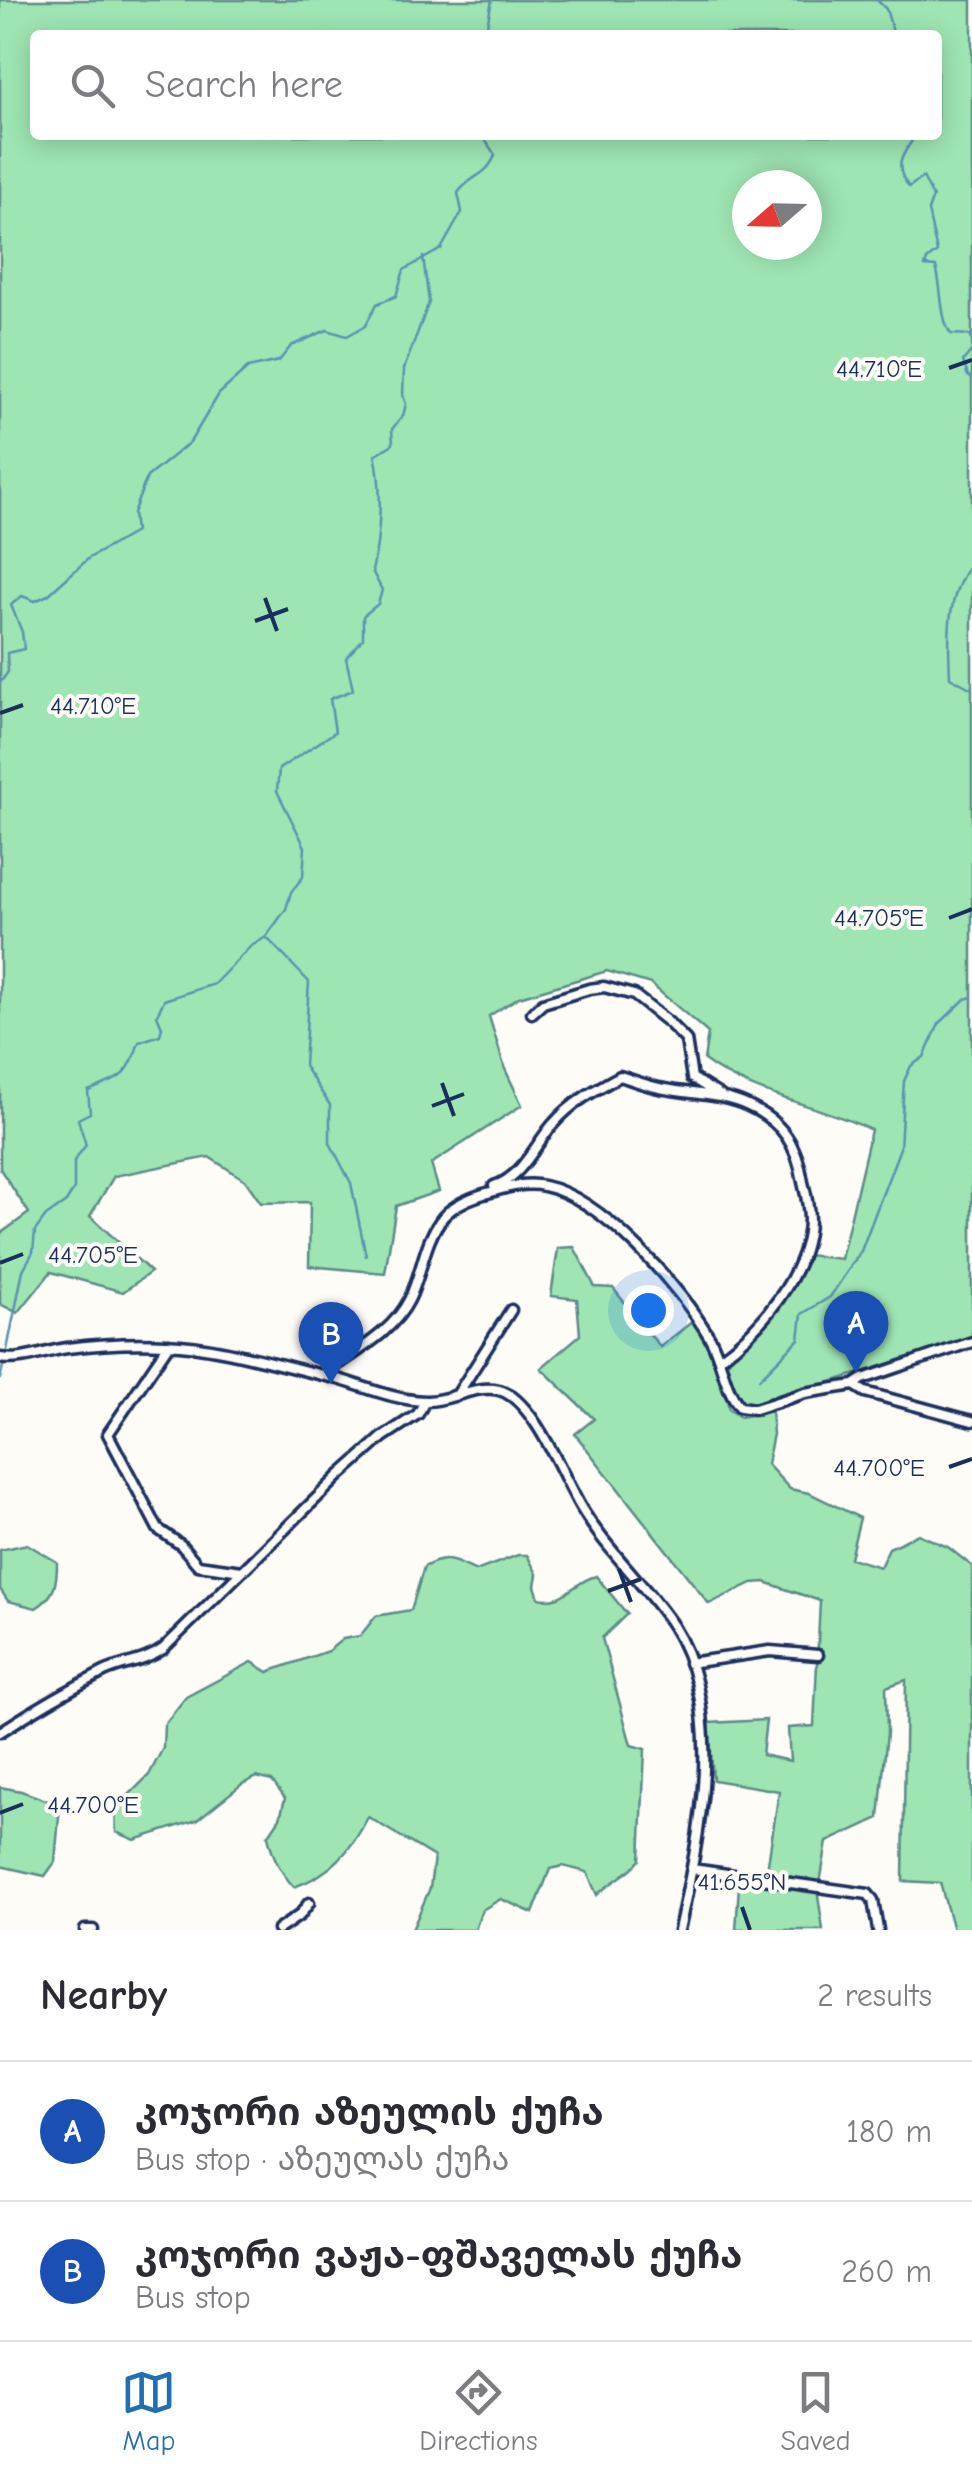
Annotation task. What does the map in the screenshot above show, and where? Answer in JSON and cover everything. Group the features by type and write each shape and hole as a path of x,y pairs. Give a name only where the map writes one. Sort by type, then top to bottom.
{"street":[{"path":"532,1013 543,1003 589,989 604,987 634,995 686,1040 692,1078 728,1100"},
{"path":"323,1375 388,1328 406,1305 446,1214 514,1177 556,1120 620,1076 659,1088 747,1105 786,1130 800,1165 809,1220 806,1246 791,1278 740,1344 720,1358"},
{"path":"478,1196 524,1184 543,1185 591,1206 677,1292 698,1319 720,1358 735,1401 747,1409 854,1385 972,1342"},
{"path":"457,1395 511,1310"},
{"path":"169,1344 108,1434 158,1530 182,1545 198,1565 242,1571"},
{"path":"0,1358 13,1360 79,1346 169,1344 323,1375 360,1388 425,1402 485,1388 503,1390 519,1402 592,1524 655,1600 676,1632 689,1664 703,1718 704,1780 698,1844 678,1930"},
{"path":"854,1385 865,1392 972,1421"},
{"path":"0,1732 46,1702 109,1670 157,1654 338,1476 383,1437 418,1414 425,1402"},
{"path":"689,1664 770,1651 818,1655"},
{"path":"692,1869 868,1894 873,1900 878,1930"},
{"path":"278,1930 300,1915 309,1903"}],"green space":[{"path":"0,0 972,0 972,1338 757,1405 745,1403 735,1391 727,1363 789,1291 807,1255 841,1259 871,1130 723,1073 704,1060 708,1033 651,984 607,971 519,997 489,1016 505,1069 522,1105 431,1164 439,1191 396,1206 385,1273 309,1266 310,1202 261,1203 245,1180 209,1157 114,1176 90,1216 151,1272 123,1292 51,1272 18,1313 0,1304 0,1234 29,1213 0,1169"},
{"path":"574,1247 595,1287 613,1288 660,1347 693,1321 721,1372 729,1409 740,1417 771,1411 773,1434 767,1464 790,1489 809,1493 860,1518 850,1558 880,1567 889,1548 918,1534 948,1547 972,1566 972,1930 953,1930 940,1883 903,1881 906,1680 886,1687 887,1732 879,1818 827,1842 818,1895 823,1930 736,1930 740,1870 767,1870 779,1791 713,1780 709,1723 766,1720 762,1755 790,1761 788,1728 814,1726 820,1601 765,1582 752,1583 709,1604 575,1434 594,1419 541,1368 580,1335 577,1299 551,1296 558,1248"},
{"path":"27,1544 57,1562 54,1589 36,1608 8,1601 0,1589 0,1550"},
{"path":"527,1555 537,1574 539,1598 556,1598 596,1576 627,1614 602,1638 631,1745 645,1749 640,1860 597,1895 587,1872 563,1866 550,1869 533,1913 501,1899 482,1910 475,1930 412,1930 430,1888 434,1857 368,1817 338,1860 294,1887 278,1864 268,1836 280,1818 285,1798 272,1781 257,1777 242,1784 197,1820 135,1840 116,1832 115,1809 149,1775 163,1748 164,1725 186,1697 252,1662 268,1672 328,1651 343,1639 360,1636 376,1616 411,1610 424,1567 432,1563 450,1560 476,1571"},
{"path":"0,1787 60,1805 55,1862 45,1876 0,1866"}],"waterway":[{"path":"486,30 492,0"},
{"path":"877,0 886,9 892,30"},
{"path":"0,683 8,672 7,653 24,649 11,605 22,596 35,601 48,595 89,558 135,532 133,513 147,477 190,442 219,394 248,368 279,361 291,346 327,330 347,336 365,326 377,304 396,296 404,270 441,249 462,212 458,193 488,168 495,155 485,140"},
{"path":"913,140 900,166 909,187 923,177 933,197 928,211 937,252 925,266 936,267 951,334 970,335 972,340"},
{"path":"6,1355 35,1231 74,1189 74,1161 86,1145 78,1119 90,1113 88,1091 122,1075 139,1042 160,1035 162,1027 157,1015 164,1000 214,984 250,947 266,937 303,877 305,847 277,791 279,769 335,732 330,699 353,690 346,658 363,639 363,616 378,604 382,590 372,571 379,513 375,455 393,444 392,429 403,416 406,404 404,369 429,302 423,257"},
{"path":"972,350 963,361 972,377"},
{"path":"972,562 953,603 949,647 950,677 972,689"},
{"path":"267,938 309,982 304,1066 330,1105 330,1143 351,1183 366,1256"},
{"path":"759,1379 799,1339 802,1314 830,1297 861,1251 900,1148 904,1081 911,1066 924,1057 939,1024 972,997"},
{"path":"0,1379 4,1362"}],"place":[{"name":"კოჯორი აზეულის ქუჩა","path":"856,1373"},
{"name":"კოჯორი ვაჟა-ფშაველას ქუჩა","path":"331,1384"}]}
